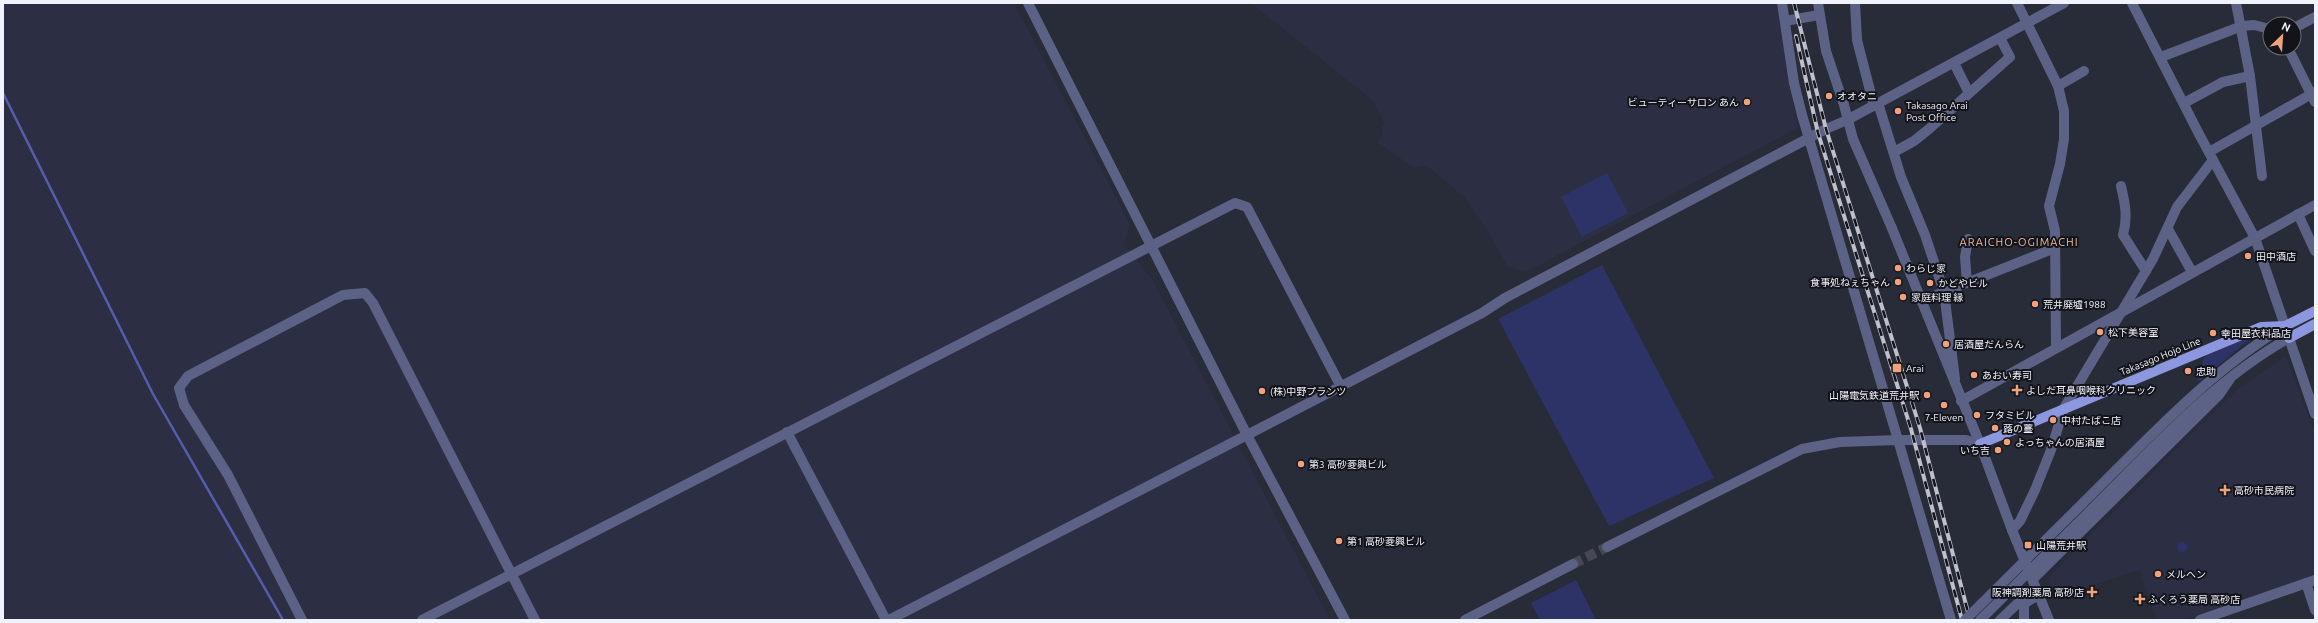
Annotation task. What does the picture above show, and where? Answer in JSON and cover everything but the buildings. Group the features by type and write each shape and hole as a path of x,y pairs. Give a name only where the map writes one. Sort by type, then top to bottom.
{"main road":[{"name":"Takasago Hojo Line","path":"1980,444 2261,327 2285,326 2315,311"},
{"path":"2285,326 2289,338 2315,324"}],"street":[{"path":"1028,3 1247,435 1345,620"},
{"path":"1782,3 1794,83 1809,139 1951,620"},
{"path":"1818,3 1826,51 1844,105 1852,139 1921,301 1960,401 1980,444 2012,530 2049,620"},
{"path":"1855,3 1857,40 1876,104 1935,262 1944,292 1956,388"},
{"path":"2017,3 2058,86 2064,111 2064,139 2060,164 2049,206 2055,231 2056,347"},
{"path":"889,620 1247,435 1340,385 1482,313 1504,298 1847,120 2064,3"},
{"path":"1980,620 2184,404 2261,340 2285,326 2255,238 2132,3"},
{"path":"2236,3 2242,26 2250,76 2257,124 2262,176"},
{"path":"1785,21 1819,15"},
{"path":"2302,24 2315,17"},
{"path":"2161,57 2242,26 2254,25 2262,27"},
{"path":"1894,152 1914,141 2010,57 2000,38"},
{"path":"2012,530 2020,521 2035,490 2051,450 2064,408 2146,271 2168,229 2177,207 2211,156 2257,124 2314,96 2292,56"},
{"path":"1954,62 1969,93"},
{"path":"2058,86 2084,71"},
{"path":"2184,103 2223,82 2250,76"},
{"path":"2121,186 2126,208 2126,223 2123,235 2146,271"},
{"path":"422,620 1235,203 1247,207 1340,385"},
{"path":"1960,401 2315,205"},
{"path":"2298,214 2315,251"},
{"path":"2168,229 2192,272"},
{"path":"1967,283 1965,257 1968,239"},
{"path":"1921,301 2055,248"},
{"path":"302,620 228,475 184,404 179,388 188,376 343,295 365,293 373,303 535,620"},
{"path":"1965,620 2192,410 2230,379 2289,338 2312,395 2315,414"},
{"path":"2033,579 2219,395 2230,379"},
{"path":"787,432 886,620"},
{"path":"1607,547 1802,449 1840,442 1898,440 1966,440 1980,444"},
{"path":"1465,620 1573,564"},
{"path":"2200,620 2311,582 2315,610"},
{"path":"2024,620 2022,610 2026,602 2039,594"},
{"path":"2000,620 2020,601 2026,602"}],"shaded area":[{"path":"3,3 1014,3 1130,224 1124,244 1152,279 1330,620 3,620"},
{"path":"1251,3 1778,3 1797,128 1526,272 1508,267 1486,228 1464,197 1431,169 1423,166 1414,168 1377,142 1383,134 1381,128 1385,124 1372,100"},
{"path":"1607,173 1628,213 1582,237 1561,197"},
{"path":"1602,265 1714,478 1609,526 1498,319"},
{"path":"2255,334 2256,336 2241,346 2200,381 2197,380 2202,369 2203,359 2208,354"},
{"name":"高砂市民病院","path":"2286,356 2315,433 2315,579 2184,620 2157,620 2139,570 2053,598 2049,582 2051,575 2238,389"},
{"path":"2180,542 2184,542 2186,543 2186,551 2180,552 2177,549 2177,545"},
{"path":"1576,580 1596,620 1540,620 1531,603"}],"waterway":[{"path":"3,93 153,394 283,620"}],"tunnel":[{"path":"1573,564 1607,547"}],"railway":[{"path":"1794,3 1826,129 1920,428 1970,620"},
{"path":"1796,36 1818,133 1911,429 1962,620"}],"place":[{"name":"オオタニ","path":"1829,96"},
{"name":"ビューティーサロン あん","path":"1747,102"},
{"name":"Takasago Arai Post Office","path":"1898,111"},
{"name":"田中酒店","path":"2248,256"},
{"name":"わらじ家","path":"1898,268"},
{"name":"食事処ねぇちゃん","path":"1898,282"},
{"name":"かどやビル","path":"1930,283"},
{"name":"家庭料理 縁","path":"1903,297"},
{"name":"荒井廃墟1988","path":"2035,304"},
{"name":"松下美容室","path":"2100,332"},
{"name":"幸田屋衣料品店","path":"2213,333"},
{"name":"居酒屋だんらん","path":"1946,344"},
{"name":"Arai","path":"1897,368"},
{"name":"忠助","path":"2188,371"},
{"name":"あおい寿司","path":"1974,375"},
{"name":"よしだ耳鼻咽喉科クリニック","path":"2017,390"},
{"name":"(株)中野プランツ","path":"1262,391"},
{"name":"山陽電気鉄道荒井駅","path":"1927,395"},
{"name":"7-Eleven","path":"1944,405"},
{"name":"フタミビル","path":"1977,415"},
{"name":"中村たばこ店","path":"2053,420"},
{"name":"蕗の薹","path":"1995,428"},
{"name":"よっちゃんの居酒屋","path":"2007,442"},
{"name":"いち吉","path":"1998,450"},
{"name":"第3 高砂菱興ビル","path":"1301,464"},
{"name":"高砂市民病院","path":"2225,490"},
{"name":"第1 高砂菱興ビル","path":"1339,541"},
{"name":"山陽荒井駅","path":"2028,545"},
{"name":"メルヘン","path":"2158,574"},
{"name":"阪神調剤薬局 高砂店","path":"2092,592"},
{"name":"ふくろう薬局 高砂店","path":"2140,599"}],"district":[{"name":"ARAICHO-OGIMACHI","path":"2019,242"}]}
